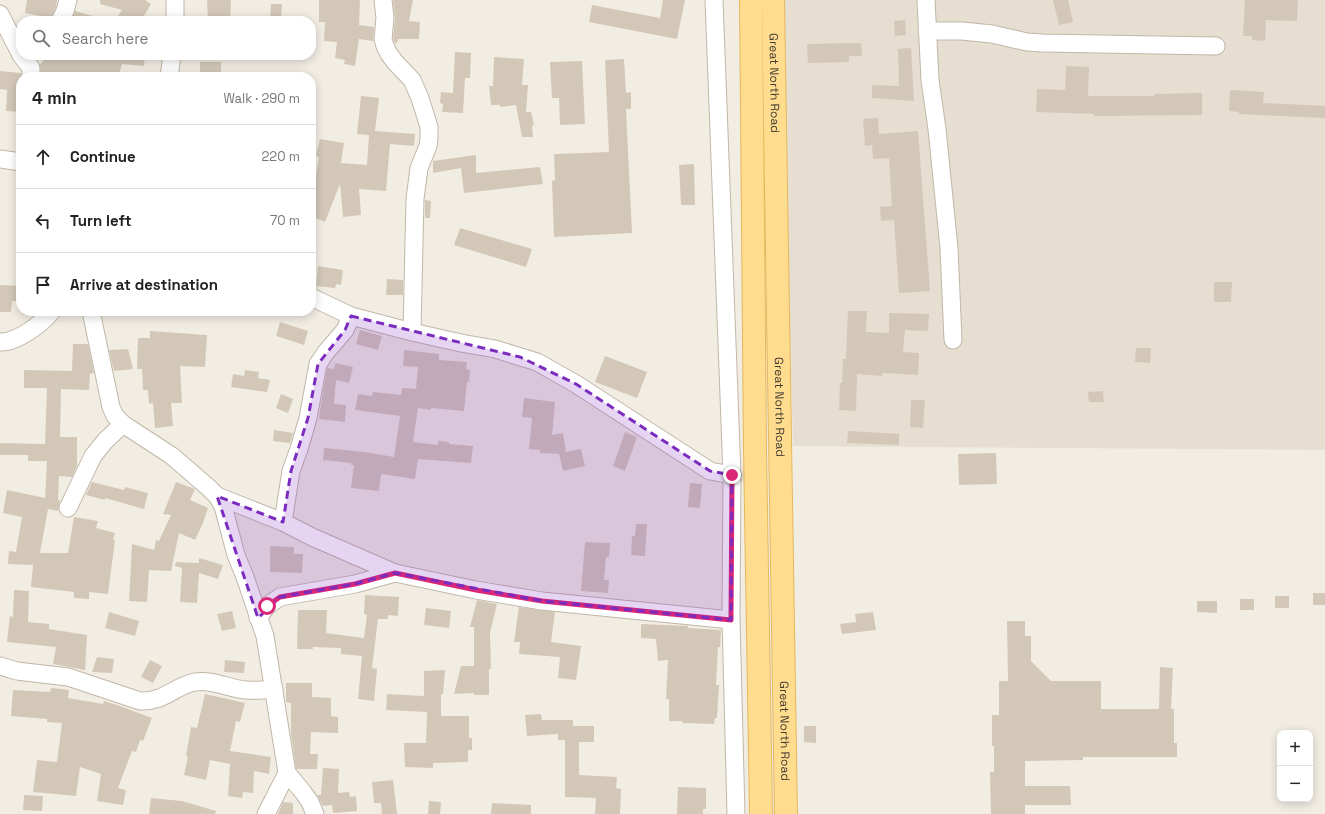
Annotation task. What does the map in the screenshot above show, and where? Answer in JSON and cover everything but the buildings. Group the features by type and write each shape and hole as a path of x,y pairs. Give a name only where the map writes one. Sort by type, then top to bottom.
{"main road":[{"name":"Great North Road","path":"751,0 755,458 762,814"},
{"name":"Great North Road","path":"773,0 786,814"}],"street":[{"path":"63,16 66,11 68,0"},
{"path":"175,0 175,16"},
{"path":"382,0 385,18 383,39 385,46 395,62 412,80 420,98 430,134 428,146 419,168 415,199 412,332"},
{"path":"714,0 732,475 731,620 736,814"},
{"path":"926,0 930,80 937,129 949,248 953,340"},
{"path":"0,14 16,40"},
{"path":"927,31 962,31 992,34 1027,42 1042,43 1216,46"},
{"path":"170,72 171,60"},
{"path":"0,159 16,161"},
{"path":"316,299 351,316 460,343 495,349 536,362 576,384 710,471 732,475"},
{"path":"0,342 6,342 19,338 46,316"},
{"path":"92,316 111,407 115,416 123,424 172,456 217,496 223,506 236,555 265,636 287,773 310,802 315,814"},
{"path":"283,522 291,471 300,449 308,418 318,364 345,330 351,316"},
{"path":"68,508 93,456 123,424"},
{"path":"217,496 283,522 312,537 395,573 476,590 542,601 731,620"},
{"path":"258,618 267,606 280,597 355,584 395,573"},
{"path":"0,666 17,671 68,677 140,701 150,701 160,698 196,682 216,683 246,690 274,689"},
{"path":"266,814 287,773"}],"highlighted area":[{"path":"351,316 520,357 576,384 710,471 732,475 731,620 542,601 395,573 355,584 280,597 258,618 217,496 283,522 291,471 308,418 318,364 345,330"}],"shaded area":[{"path":"781,0 1325,0 1325,450 793,446"}],"route":[{"path":"267,606 280,597 355,584 395,573 476,590 542,601 731,620 732,475"}]}
